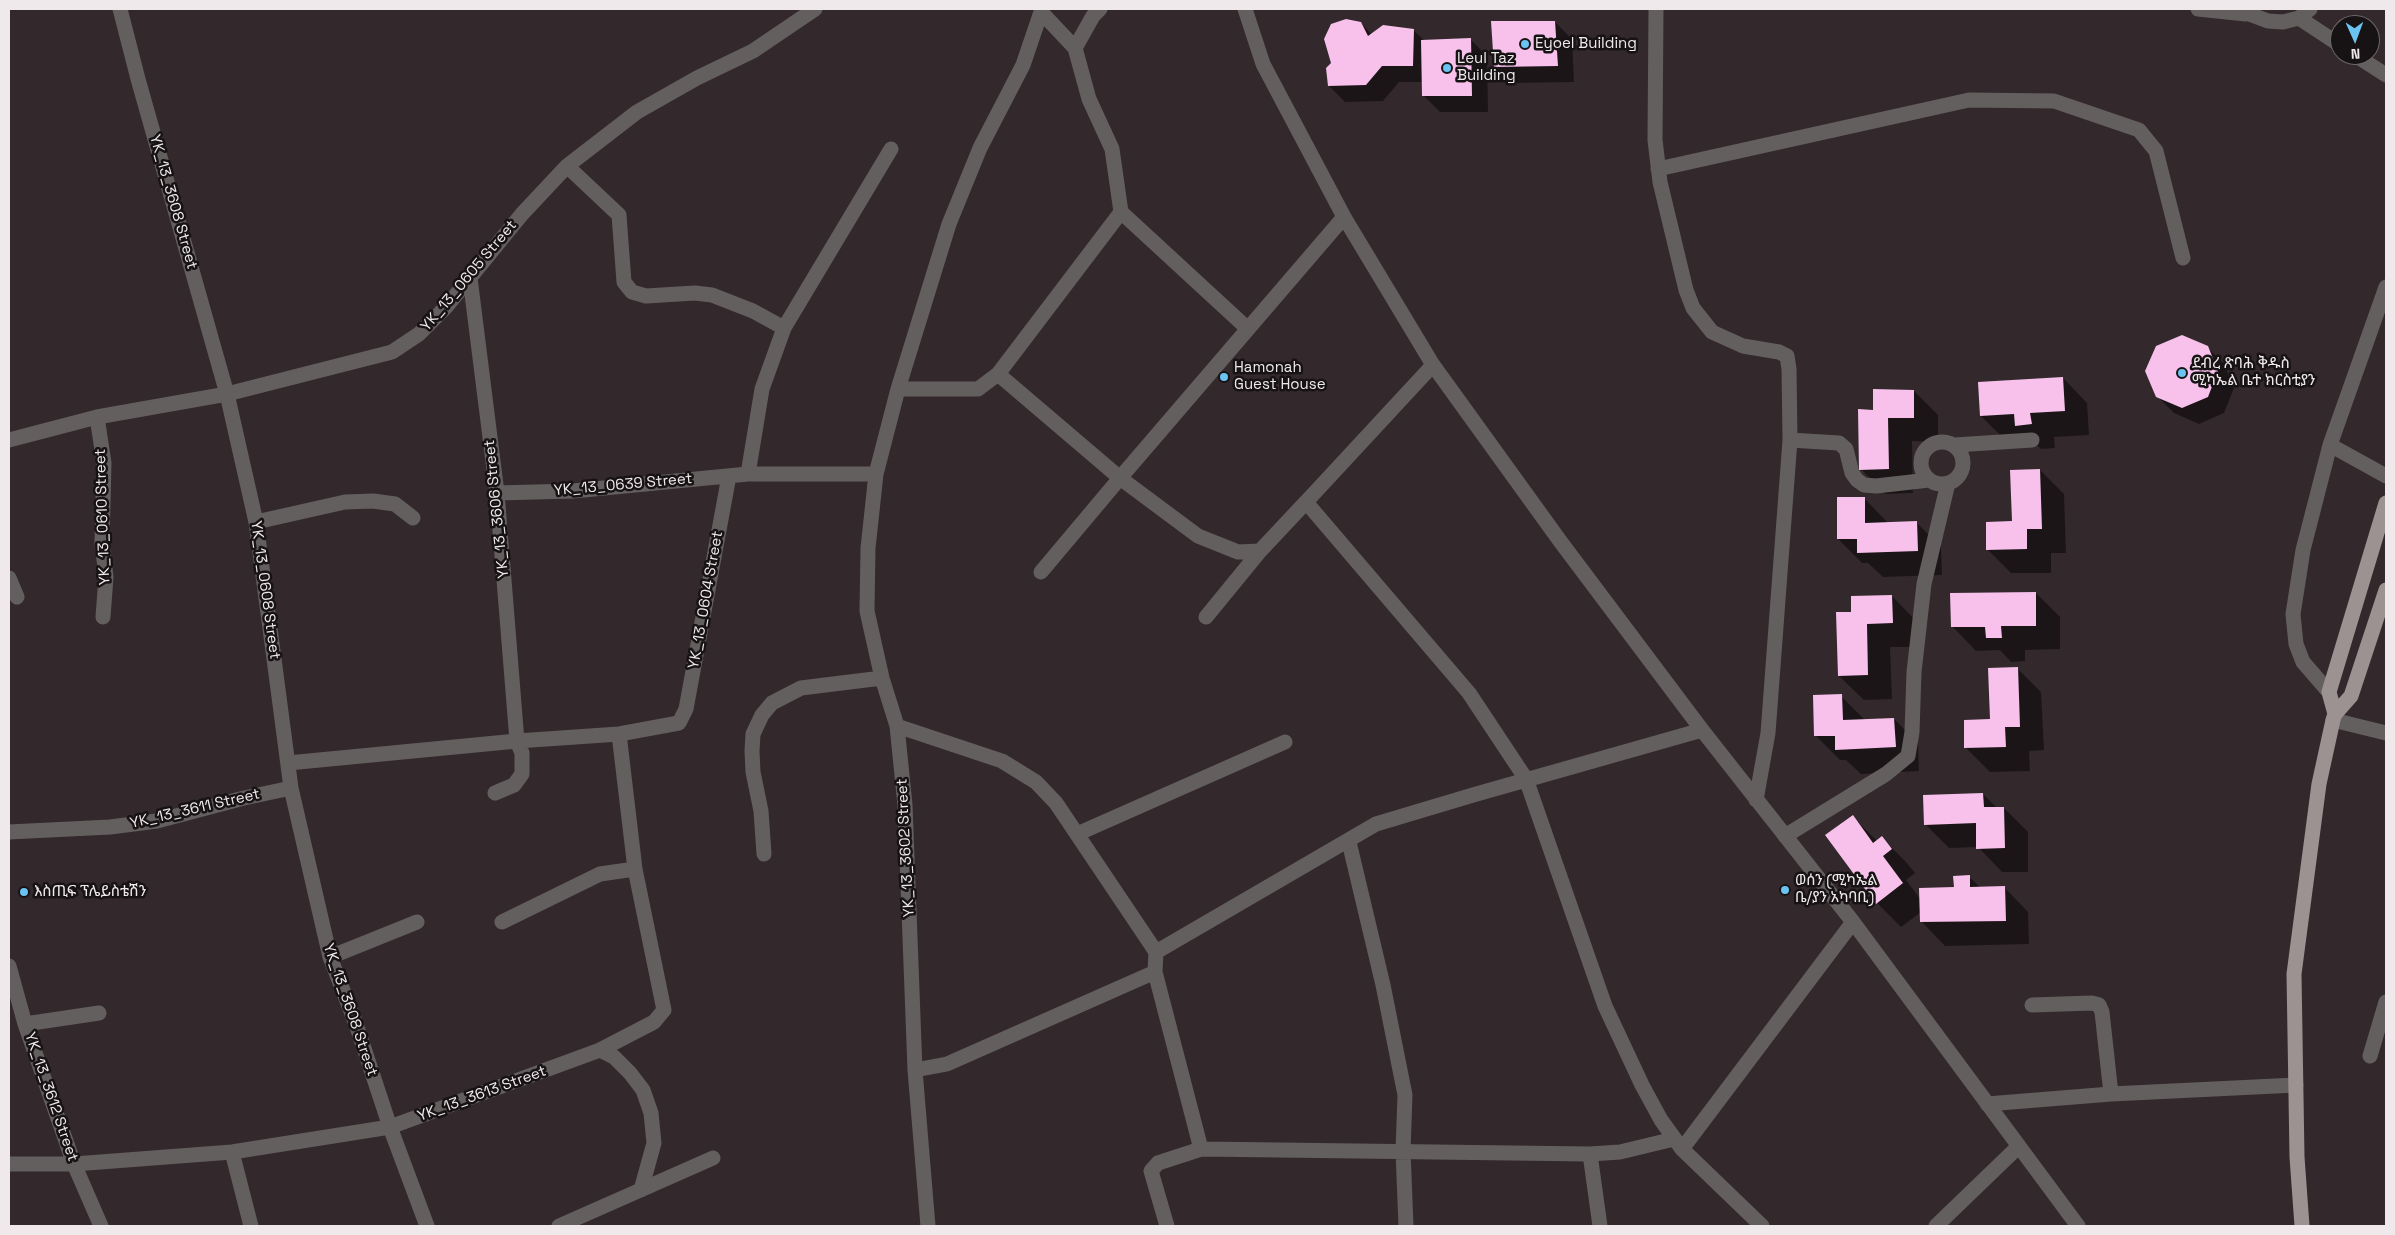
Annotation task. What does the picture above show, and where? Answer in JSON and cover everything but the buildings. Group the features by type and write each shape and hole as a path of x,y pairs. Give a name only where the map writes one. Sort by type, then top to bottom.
{"main road":[{"path":"2302,1226 2297,1158 2294,974 2319,784 2334,717 2329,692 2386,503"},
{"path":"2334,717 2351,696 2386,590"}],"street":[{"name":"YK_13_3608 Street","path":"120,9 138,79 228,394"},
{"name":"YK_13_0605 Street","path":"9,440 97,417 228,394 392,352 419,334 446,307 522,214 567,166 637,112 697,78 753,51 815,9"},
{"path":"1075,48 1093,16 1100,9"},
{"path":"1245,9 1264,64 1344,217 1433,365 1560,541 1702,730 1853,922 2078,1226"},
{"path":"1656,9 1655,140 1658,169 1686,290 1693,308 1712,332 1743,346 1779,352 1787,356 1789,369 1790,440 1768,733 1756,800"},
{"path":"2198,9 2242,11 2268,21 2283,22 2304,14 2330,36"},
{"path":"1042,11 1075,48 1088,99 1112,149 1121,212 1248,329"},
{"name":"YK_13_3602 Street","path":"928,1226 915,1070 905,805 897,726 882,678 866,611 866,574 876,474 898,389 949,224 980,148 1023,65 1042,11"},
{"path":"2370,65 2386,75"},
{"path":"1658,169 1969,100 2054,101 2139,130 2156,151 2183,258"},
{"path":"755,474 762,389 784,328 891,149"},
{"path":"567,166 619,215 624,282 632,292 646,296 695,292 712,295 753,311 784,328"},
{"path":"898,389 936,391 978,389 998,374 1121,212"},
{"path":"1041,572 1344,217"},
{"name":"YK_13_3606 Street","path":"470,278 498,493 517,741 522,753 522,774 514,785 495,793"},
{"path":"2329,692 2303,662 2296,644 2293,614 2303,550 2330,445 2386,287"},
{"path":"1206,617 1260,551 1433,365"},
{"path":"998,374 1120,478 1198,536 1238,552 1260,551"},
{"name":"YK_13_0608 Street","path":"228,394 256,522 291,788"},
{"name":"YK_13_0610 Street","path":"97,417 104,462 102,542 106,577 103,617"},
{"path":"1790,440 1839,443 1846,448 1852,473 1857,480 1864,484 1876,486 1929,480"},
{"path":"1955,445 1961,453 1964,462 1962,471 1956,479 1948,483 1938,484 1929,480 1923,473 1920,464 1922,454 1928,446 1936,442 1946,442 1955,445 2032,440"},
{"path":"2330,445 2386,476"},
{"name":"YK_13_0639 Street","path":"498,493 573,491 755,474 876,474"},
{"name":"YK_13_0604 Street","path":"619,734 679,723 686,708 729,476"},
{"path":"1785,836 1886,774 1908,756 1924,584 1948,483"},
{"path":"256,522 302,510 355,502 395,504 412,518"},
{"path":"1306,502 1469,693 1526,779 1605,1006 1642,1085 1678,1144 1762,1226"},
{"path":"9,578 17,597"},
{"path":"764,854 762,811 753,772 752,751 754,734 762,715 772,703 801,688 882,678"},
{"path":"2334,717 2386,733"},
{"path":"897,726 1002,761 1036,782 1056,803 1156,952 1156,972 1201,1148"},
{"path":"1156,952 1349,842 1376,824 1526,779 1702,730"},
{"path":"288,763 517,741 619,734"},
{"name":"YK_13_3613 Street","path":"9,1164 74,1164 232,1152 390,1127 600,1050 654,1022 664,1010 635,869 619,734"},
{"path":"1077,834 1285,742"},
{"name":"YK_13_3608 Street","path":"291,788 330,957 356,1024 390,1127 427,1226"},
{"name":"YK_13_3611 Street","path":"9,832 110,827 157,821 244,798 291,788"},
{"path":"1349,842 1383,985 1405,1095 1403,1151 1406,1226"},
{"path":"502,922 600,874 635,869"},
{"path":"330,957 417,922"},
{"path":"1167,1226 1151,1171 1158,1163 1201,1148 1590,1154 1678,1144 1853,922"},
{"name":"YK_13_3612 Street","path":"9,966 25,1024 74,1164 101,1226"},
{"path":"915,1070 947,1064 1156,972"},
{"path":"2370,1056 2386,1002"},
{"path":"2032,1005 2092,1003 2099,1005 2102,1012 2111,1094"},
{"path":"25,1024 98,1013"},
{"path":"600,1050 614,1057 630,1073 643,1090 651,1113 654,1143 640,1190"},
{"path":"1987,1104 2111,1094 2296,1085"},
{"path":"1936,1226 2019,1146"},
{"path":"232,1152 251,1226"},
{"path":"1590,1154 1600,1226"},
{"path":"559,1226 713,1158"}],"place":[{"name":"Eyoel Building","path":"1525,44"},
{"name":"Leul Taz Building","path":"1447,68"},
{"name":"ደብረ ጽባሕ ቅዱስ ሚካኤል ቤተ ክርስቲያን","path":"2182,373"},
{"name":"Hamonah Guest House","path":"1224,377"},
{"name":"ወሰን (ሚካኤል ቤ/ያን አካባቢ)","path":"1785,890"},
{"name":"እስጢፍ ፕሌይስቴሽን","path":"24,892"}]}
